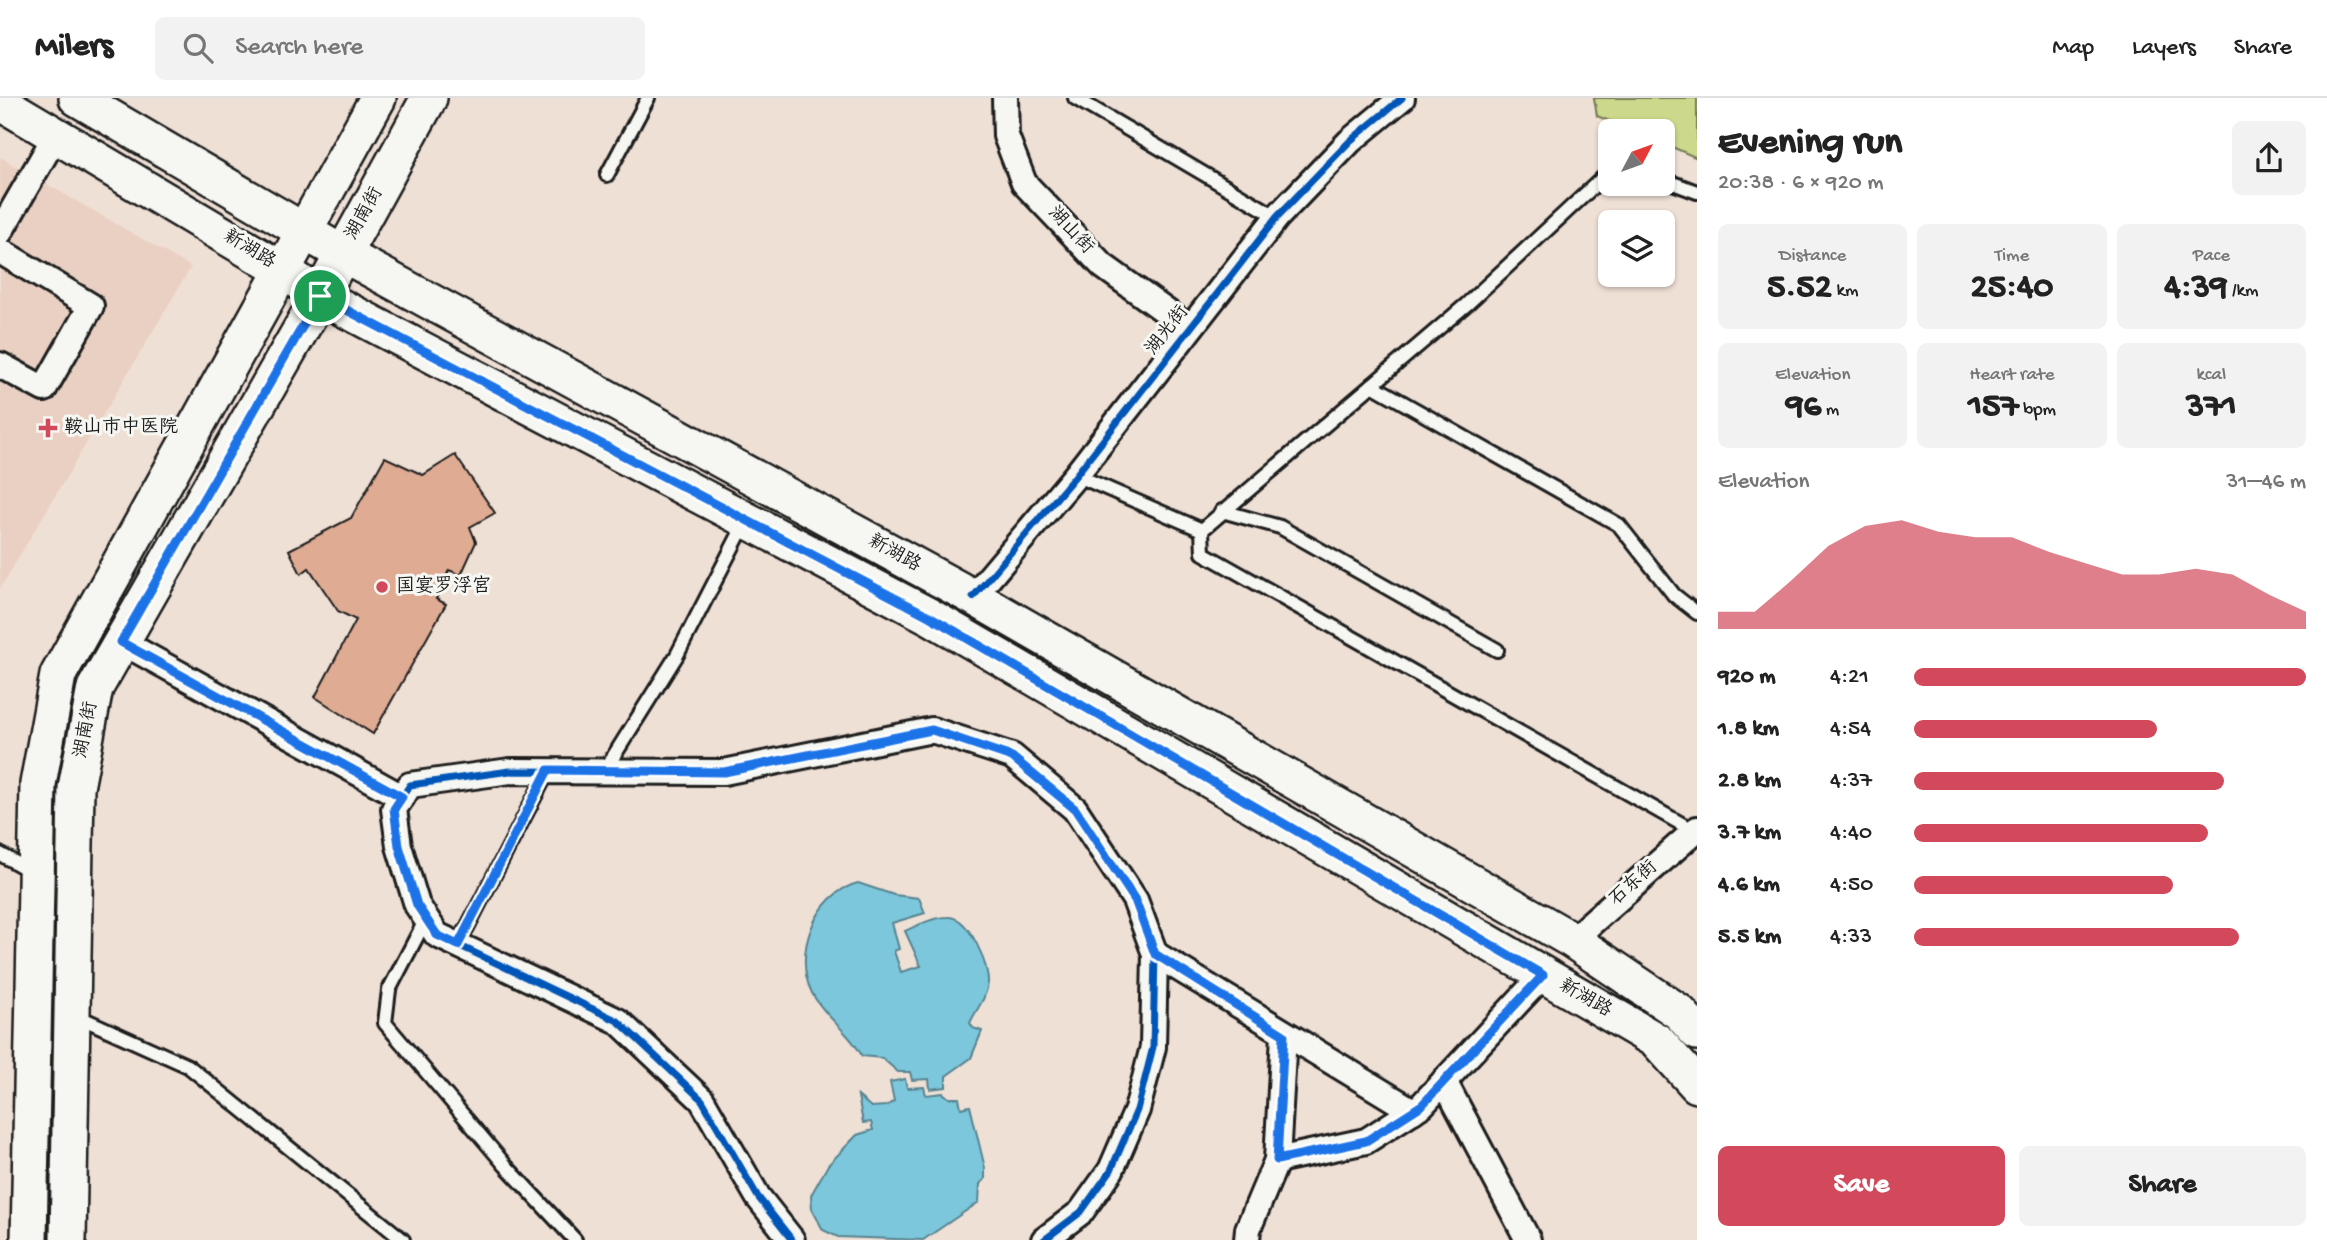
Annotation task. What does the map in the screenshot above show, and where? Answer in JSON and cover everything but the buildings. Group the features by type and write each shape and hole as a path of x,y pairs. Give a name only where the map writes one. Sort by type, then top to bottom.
{"main road":[{"name":"新湖路","path":"77,98 343,254 973,597 1572,940 1679,1013 1697,1032"},
{"name":"湖南街","path":"29,1240 37,784 58,675 378,98"},
{"name":"湖南街","path":"68,1240 76,788 95,688 320,296 429,98"},
{"name":"新湖路","path":"0,102 284,271 320,296 929,616 1657,1041 1697,1085"}],"street":[{"name":"湖山街","path":"1005,98 1006,136 1024,183 1103,266 1189,328"},
{"name":"湖光街","path":"973,597 1076,475 1278,217 1350,141 1402,98"},
{"path":"0,232 56,135"},
{"path":"0,251 91,306 44,388 0,365"},
{"path":"121,642 402,797"},
{"path":"792,1240 758,1197 702,1100 618,1021 437,935 417,905 399,846 394,809 410,785 510,771 605,769 724,772 932,730 1012,757 1075,809 1135,900 1155,954 1153,1047 1137,1111 1111,1170 1082,1212 1044,1240"},
{"name":"石东街","path":"1572,940 1695,830"},
{"path":"1155,954 1284,1035 1413,1111"},
{"path":"1277,1160 1366,1141 1413,1111 1444,1082 1543,975"},
{"path":"1247,1240 1248,1229 1277,1160 1284,1035"},
{"path":"1444,1082 1528,1240"}],"lane":[{"path":"607,175 648,98"},
{"path":"1075,98 1278,217"},
{"path":"1598,182 1467,304 1222,511 1202,530 1203,553 1695,830"},
{"path":"1675,184 1697,192"},
{"path":"1372,385 1619,525 1674,595 1697,613"},
{"path":"1076,475 1202,530"},
{"path":"1222,511 1280,527 1497,650"},
{"path":"605,769 677,655 746,520"},
{"path":"458,945 548,770"},
{"path":"0,854 36,874"},
{"path":"426,919 389,990 385,1023 506,1166 575,1240"},
{"path":"72,1014 188,1066 403,1240"}],"shaded area":[{"name":"鞍山市中医院","path":"0,157 191,267 0,589"}],"green space":[{"path":"1594,98 1697,98 1697,158 1675,148 1675,119 1604,119 1597,116"}],"water":[{"path":"858,883 894,895 919,898 925,913 892,923 899,949 894,951 901,972 921,966 905,931 937,918 948,917 963,924 981,954 988,983 970,1023 973,1028 982,1031 971,1058 946,1076 946,1087 930,1089 929,1079 912,1080 910,1072 898,1072 882,1058 862,1056 812,993 805,961 812,927 830,899 843,889"},
{"path":"905,1079 907,1088 924,1087 926,1095 943,1093 949,1098 959,1098 961,1108 970,1106 985,1168 985,1179 980,1184 979,1202 923,1240 838,1237 823,1230 812,1209 811,1195 828,1165 857,1135 873,1130 871,1122 863,1123 858,1096 871,1107 886,1106 894,1101 890,1082"}],"cycle path":[{"path":"973,597 1076,475 1277,217 1350,141 1402,98"},
{"path":"792,1240 758,1197 702,1100 618,1021 437,935 417,905 399,846 394,809 410,785 510,771 724,772 932,730 1012,756 1075,809 1135,900 1155,954 1153,1047 1137,1110 1111,1170 1081,1212 1044,1240"}],"place":[{"name":"鞍山市中医院","path":"48,428"},
{"name":"国宴罗浮宫","path":"382,587"}],"route":[{"path":"320,296 929,616 1543,975 1422,1105 1366,1141 1277,1160 1284,1035 1155,954 1135,900 1075,809 1012,757 932,730 724,772 548,770 458,945 437,935 417,905 399,846 394,809 402,797 121,642 320,296"}]}
